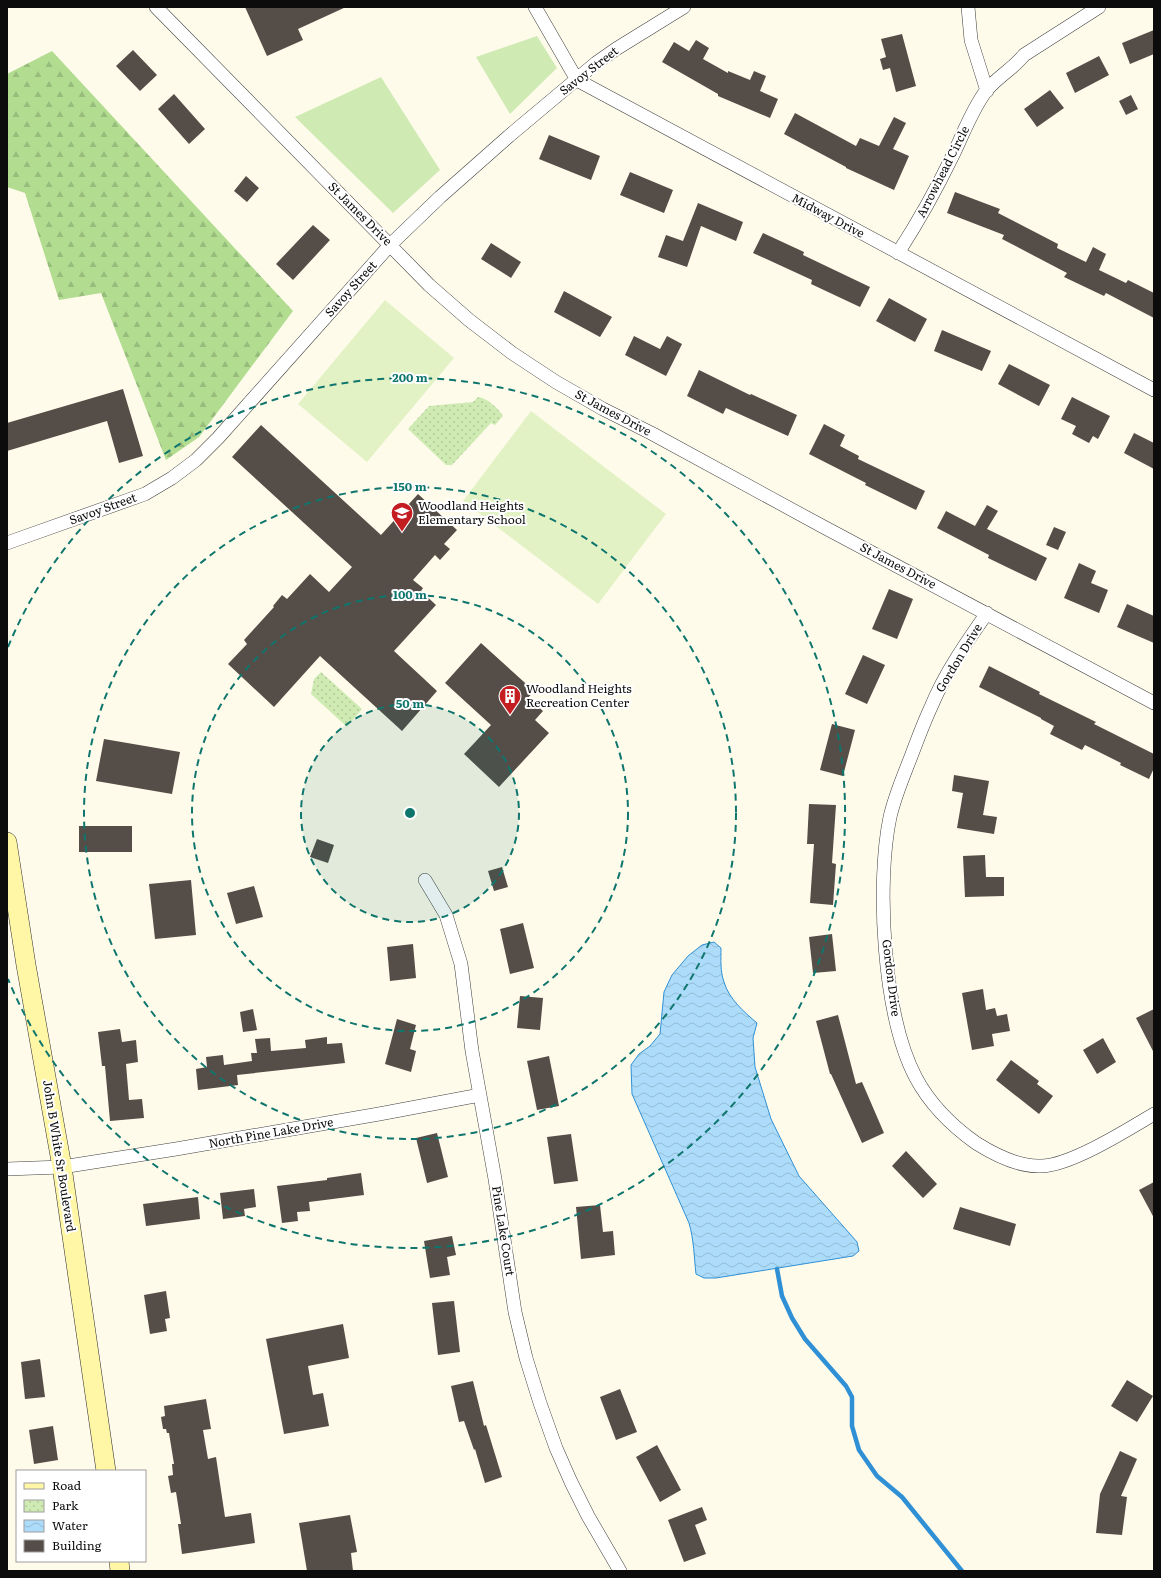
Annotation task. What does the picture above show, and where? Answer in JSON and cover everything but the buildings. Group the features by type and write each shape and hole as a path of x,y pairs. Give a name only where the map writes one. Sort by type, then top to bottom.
{"main road":[{"name":"John B White Sr Boulevard","path":"7,842 26,965 62,1167 106,1470"}],"street":[{"name":"St James Drive","path":"156,7 429,284 469,320 512,353 556,382 603,409 651,433 1154,703"},
{"path":"535,7 577,80"},
{"name":"Savoy Street","path":"7,543 145,494 172,478 196,460 218,438 390,245 508,136 596,64 616,49 684,7"},
{"path":"968,7 971,40 986,91"},
{"name":"Arrowhead Circle","path":"898,253 936,188 974,110 986,91 1024,55 1099,7"},
{"name":"Midway Drive","path":"577,80 1154,390"},
{"name":"Gordon Drive","path":"987,613 966,643 931,706 897,792 890,816 884,865 886,946 896,1019 904,1053 916,1078 931,1102 950,1122 982,1146 1018,1163 1036,1166 1055,1165 1110,1139 1154,1114"},
{"name":"Pine Lake Court","path":"425,880 446,915 461,964 472,1051 515,1312 526,1358 556,1448 571,1482 606,1549 620,1571"},
{"name":"North Pine Lake Drive","path":"7,1169 62,1167 278,1132 480,1094"}],"green space":[{"path":"537,36 557,68 510,114 476,57"},
{"path":"52,51 293,311 199,437 166,460 101,293 59,300 25,193 7,187 7,74"},
{"path":"381,77 440,170 393,213 295,117"},
{"path":"385,300 454,358 367,462 298,404"},
{"path":"478,397 485,399 492,404 503,416 495,425 491,423 452,465 446,465 408,429 429,406 473,402"},
{"path":"531,411 666,514 598,604 463,501"},
{"path":"321,672 362,709 347,727 311,694 314,679"}],"water":[{"path":"714,942 721,948 722,974 729,994 757,1023 753,1038 755,1067 771,1119 799,1176 857,1242 859,1251 853,1256 716,1278 704,1278 696,1274 691,1229 632,1094 631,1065 639,1054 650,1046 660,1034 664,992 672,975 688,956 702,945"}],"waterway":[{"path":"777,1269 782,1296 792,1318 805,1339 846,1386 852,1397 852,1426 859,1450 877,1476 902,1497 962,1571"}],"place":[{"name":"Woodland Heights Elementary School","path":"402,532"},
{"name":"Woodland Heights Recreation Center","path":"510,716"}]}
